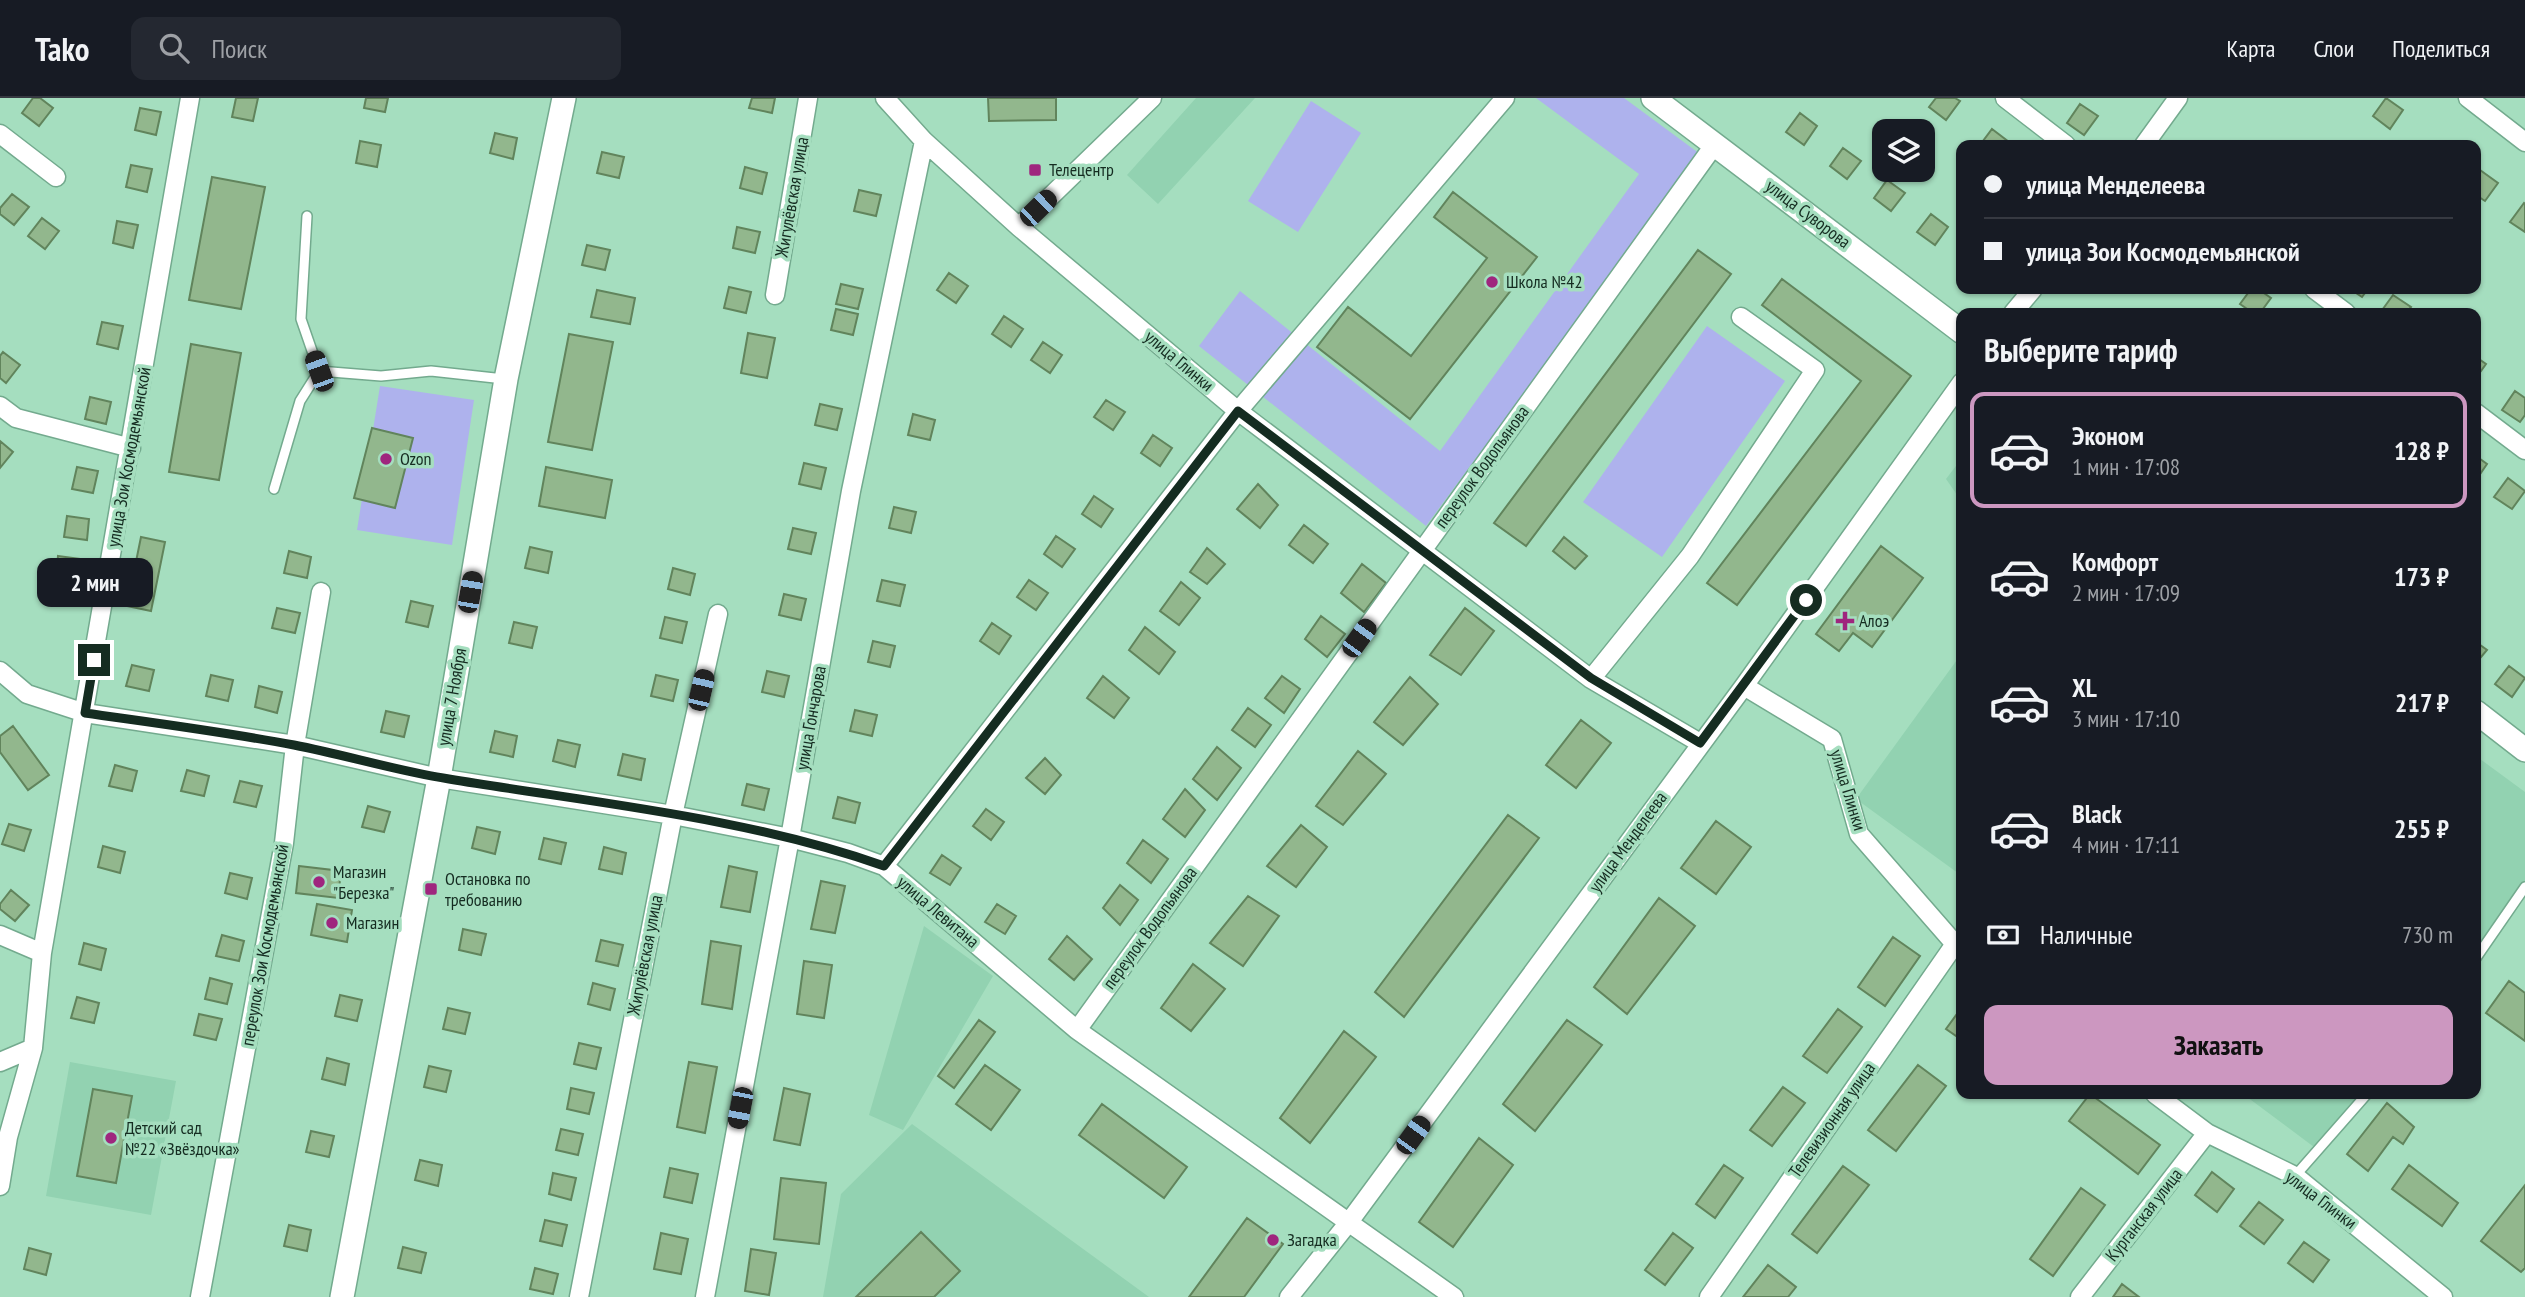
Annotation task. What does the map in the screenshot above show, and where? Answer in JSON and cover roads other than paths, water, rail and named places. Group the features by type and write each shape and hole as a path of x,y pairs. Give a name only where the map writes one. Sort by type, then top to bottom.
{"street":[{"name":"улица Зои Космодемьянской","path":"0,1186 4,1133 33,1048 42,953 190,98"},
{"name":"улица 7 Ноября","path":"342,1297 439,778 506,379 564,98"},
{"name":"Жигулёвская улица","path":"775,295 808,98"},
{"path":"1019,227 1152,98"},
{"path":"884,866 1238,411 1506,98"},
{"name":"улица Суворова","path":"1653,98 1956,327"},
{"path":"2005,98 2060,140"},
{"path":"2148,140 2178,98"},
{"path":"2468,98 2525,142"},
{"name":"улица Глинки","path":"890,99 924,141 1019,227 1238,411 1591,678 1700,743"},
{"path":"0,134 56,177"},
{"name":"улица Гончарова","path":"705,1297 790,838 850,491 924,141"},
{"name":"переулок Водопьянова","path":"1077,1030 1715,144"},
{"path":"2018,308 2029,294"},
{"path":"2321,294 2339,308"},
{"path":"1591,678 1690,555 1815,370 1741,317"},
{"name":"улица Менделеева","path":"1289,1297 1349,1222 1744,686 1956,390"},
{"path":"0,406 16,418 131,448"},
{"path":"2481,417 2525,450"},
{"name":"переулок Зои Космодемьянской","path":"200,1297 284,843 295,746 321,592"},
{"name":"Жигулёвская улица","path":"579,1297 673,815 718,614"},
{"name":"улица Левитана","path":"0,671 27,694 85,713 295,746 439,778 673,815 790,838 848,853 884,866 1077,1030 1454,1297"},
{"name":"улица Глинки","path":"1744,686 1832,739 1859,834 1956,945"},
{"path":"2481,716 2525,751"},
{"path":"0,935 42,953"},
{"name":"Телевизионная улица","path":"1709,1297 1956,950"},
{"path":"0,1062 33,1048"},
{"name":"улица Глинки","path":"2162,1099 2207,1133 2295,1176 2443,1297"},
{"name":"Курганская улица","path":"2080,1297 2207,1133"}],"lane":[{"path":"307,216 301,319 319,371"},
{"path":"319,371 381,376 431,371 506,379"},
{"path":"274,489 300,401 319,371"},
{"path":"2481,951 2525,887"},
{"path":"2295,1176 2363,1099"}],"place":[{"name":"Телецентр","path":"1035,170"},
{"name":"Школа №42","path":"1492,282"},
{"name":"Ozon","path":"386,459"},
{"name":"Алоэ","path":"1845,621"},
{"name":"Магазин \"Березка\"","path":"319,882"},
{"name":"Остановка по требованию","path":"431,889"},
{"name":"Магазин","path":"332,923"},
{"name":"Детский сад №22 «Звёздочка»","path":"111,1138"},
{"name":"Загадка","path":"1273,1240"}]}
